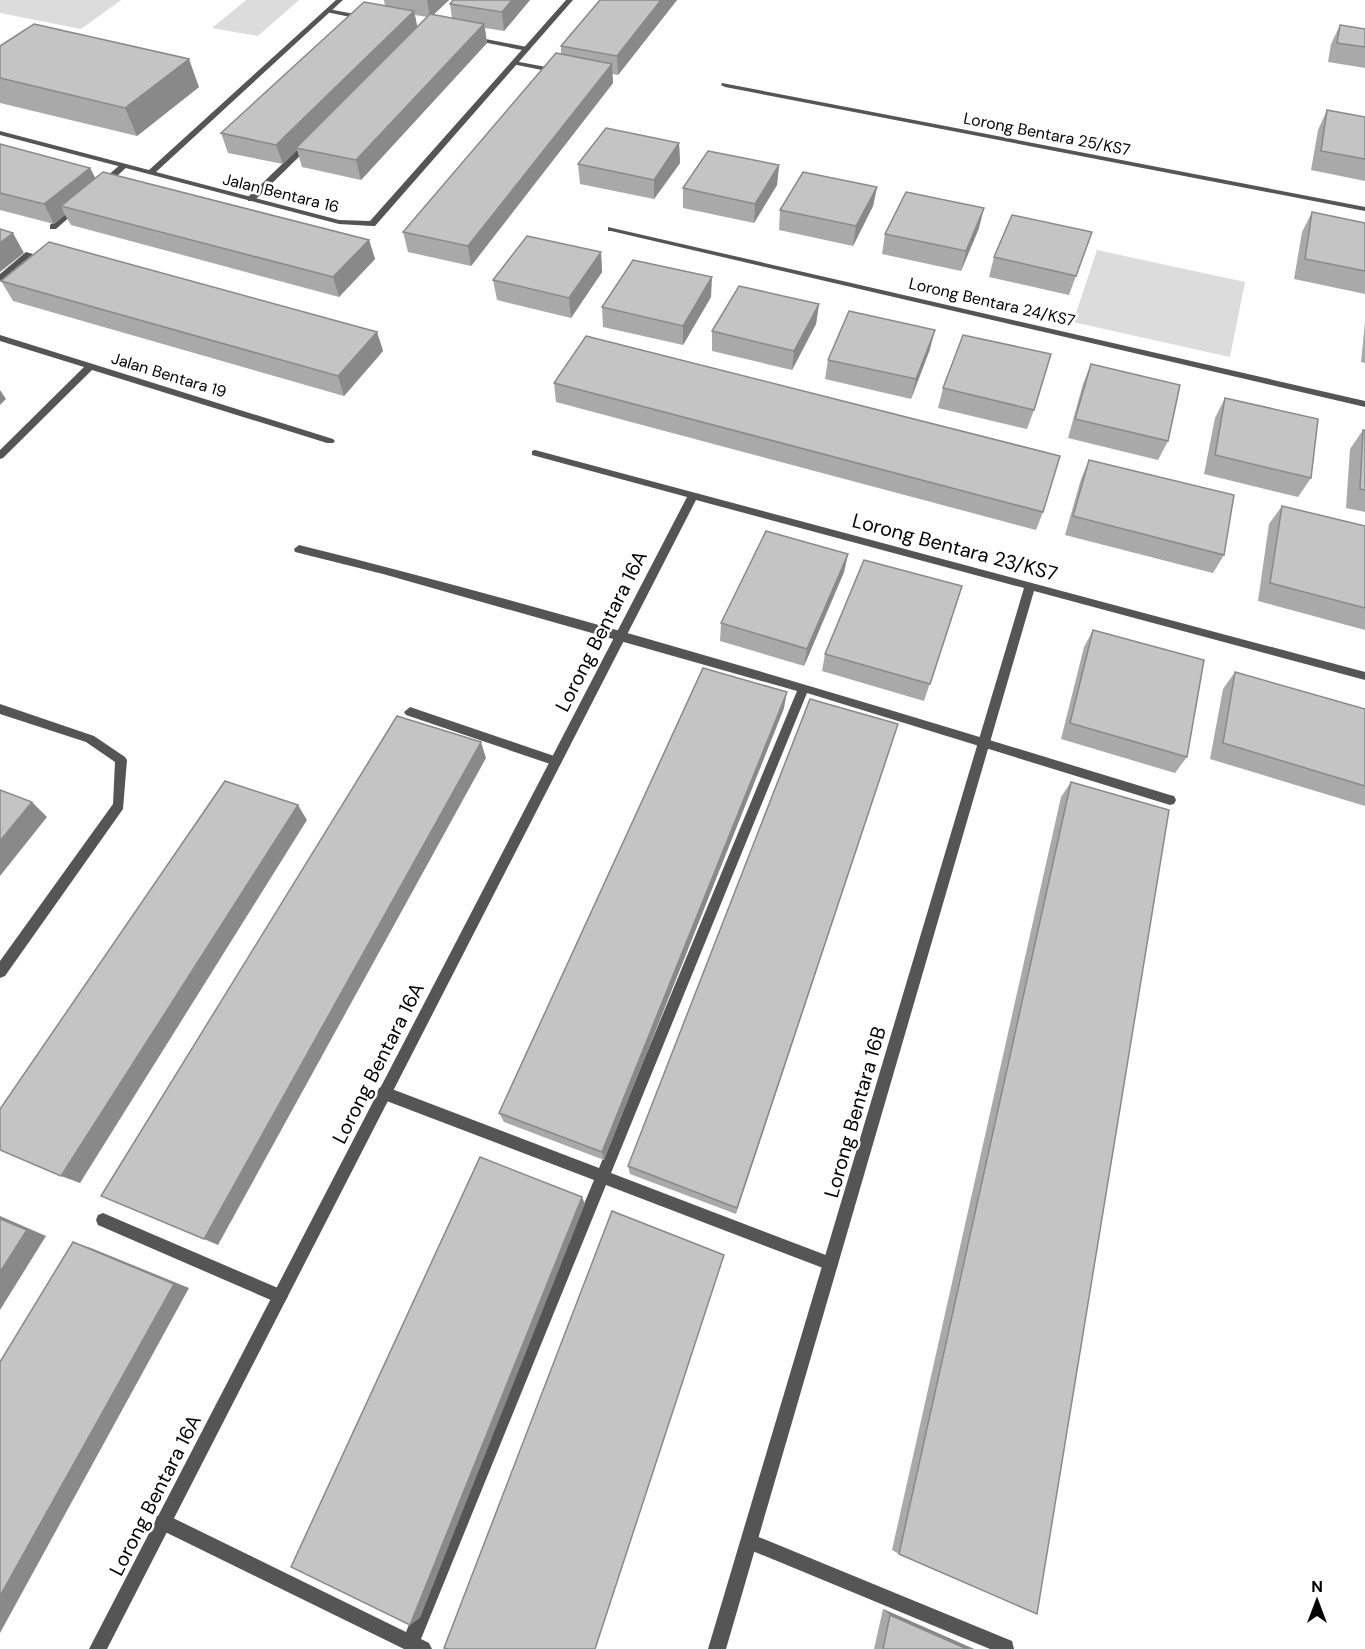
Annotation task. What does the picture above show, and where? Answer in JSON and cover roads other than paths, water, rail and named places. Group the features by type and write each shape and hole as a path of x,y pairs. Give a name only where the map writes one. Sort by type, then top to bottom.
{"street":[{"path":"150,173 340,0"},
{"name":"Jalan Bentara 16","path":"0,133 339,222 372,225 570,0"},
{"path":"328,11 371,19"},
{"path":"459,36 526,49"},
{"path":"514,63 568,73"},
{"name":"Lorong Bentara 25/KS7","path":"725,85 1365,209"},
{"path":"251,200 318,135"},
{"path":"97,189 124,166"},
{"path":"53,227 88,196"},
{"name":"Lorong Bentara 24/KS7","path":"611,229 1365,404"},
{"path":"0,278 29,254"},
{"name":"Jalan Bentara 19","path":"0,338 330,441"},
{"path":"0,456 90,366"},
{"name":"Lorong Bentara 23/KS7","path":"535,453 1365,676"},
{"name":"Lorong Bentara 16A","path":"98,1649 693,495"},
{"path":"299,549 383,570 804,688 1170,800"},
{"name":"Lorong Bentara 16B","path":"717,1649 1030,586"},
{"path":"164,1522 416,1646 602,1177 804,688"},
{"path":"0,710 90,739 121,760 119,805 0,972"},
{"path":"410,712 556,761"},
{"path":"384,1094 831,1264"},
{"path":"103,1220 280,1296"},
{"path":"749,1541 1006,1647"}]}
